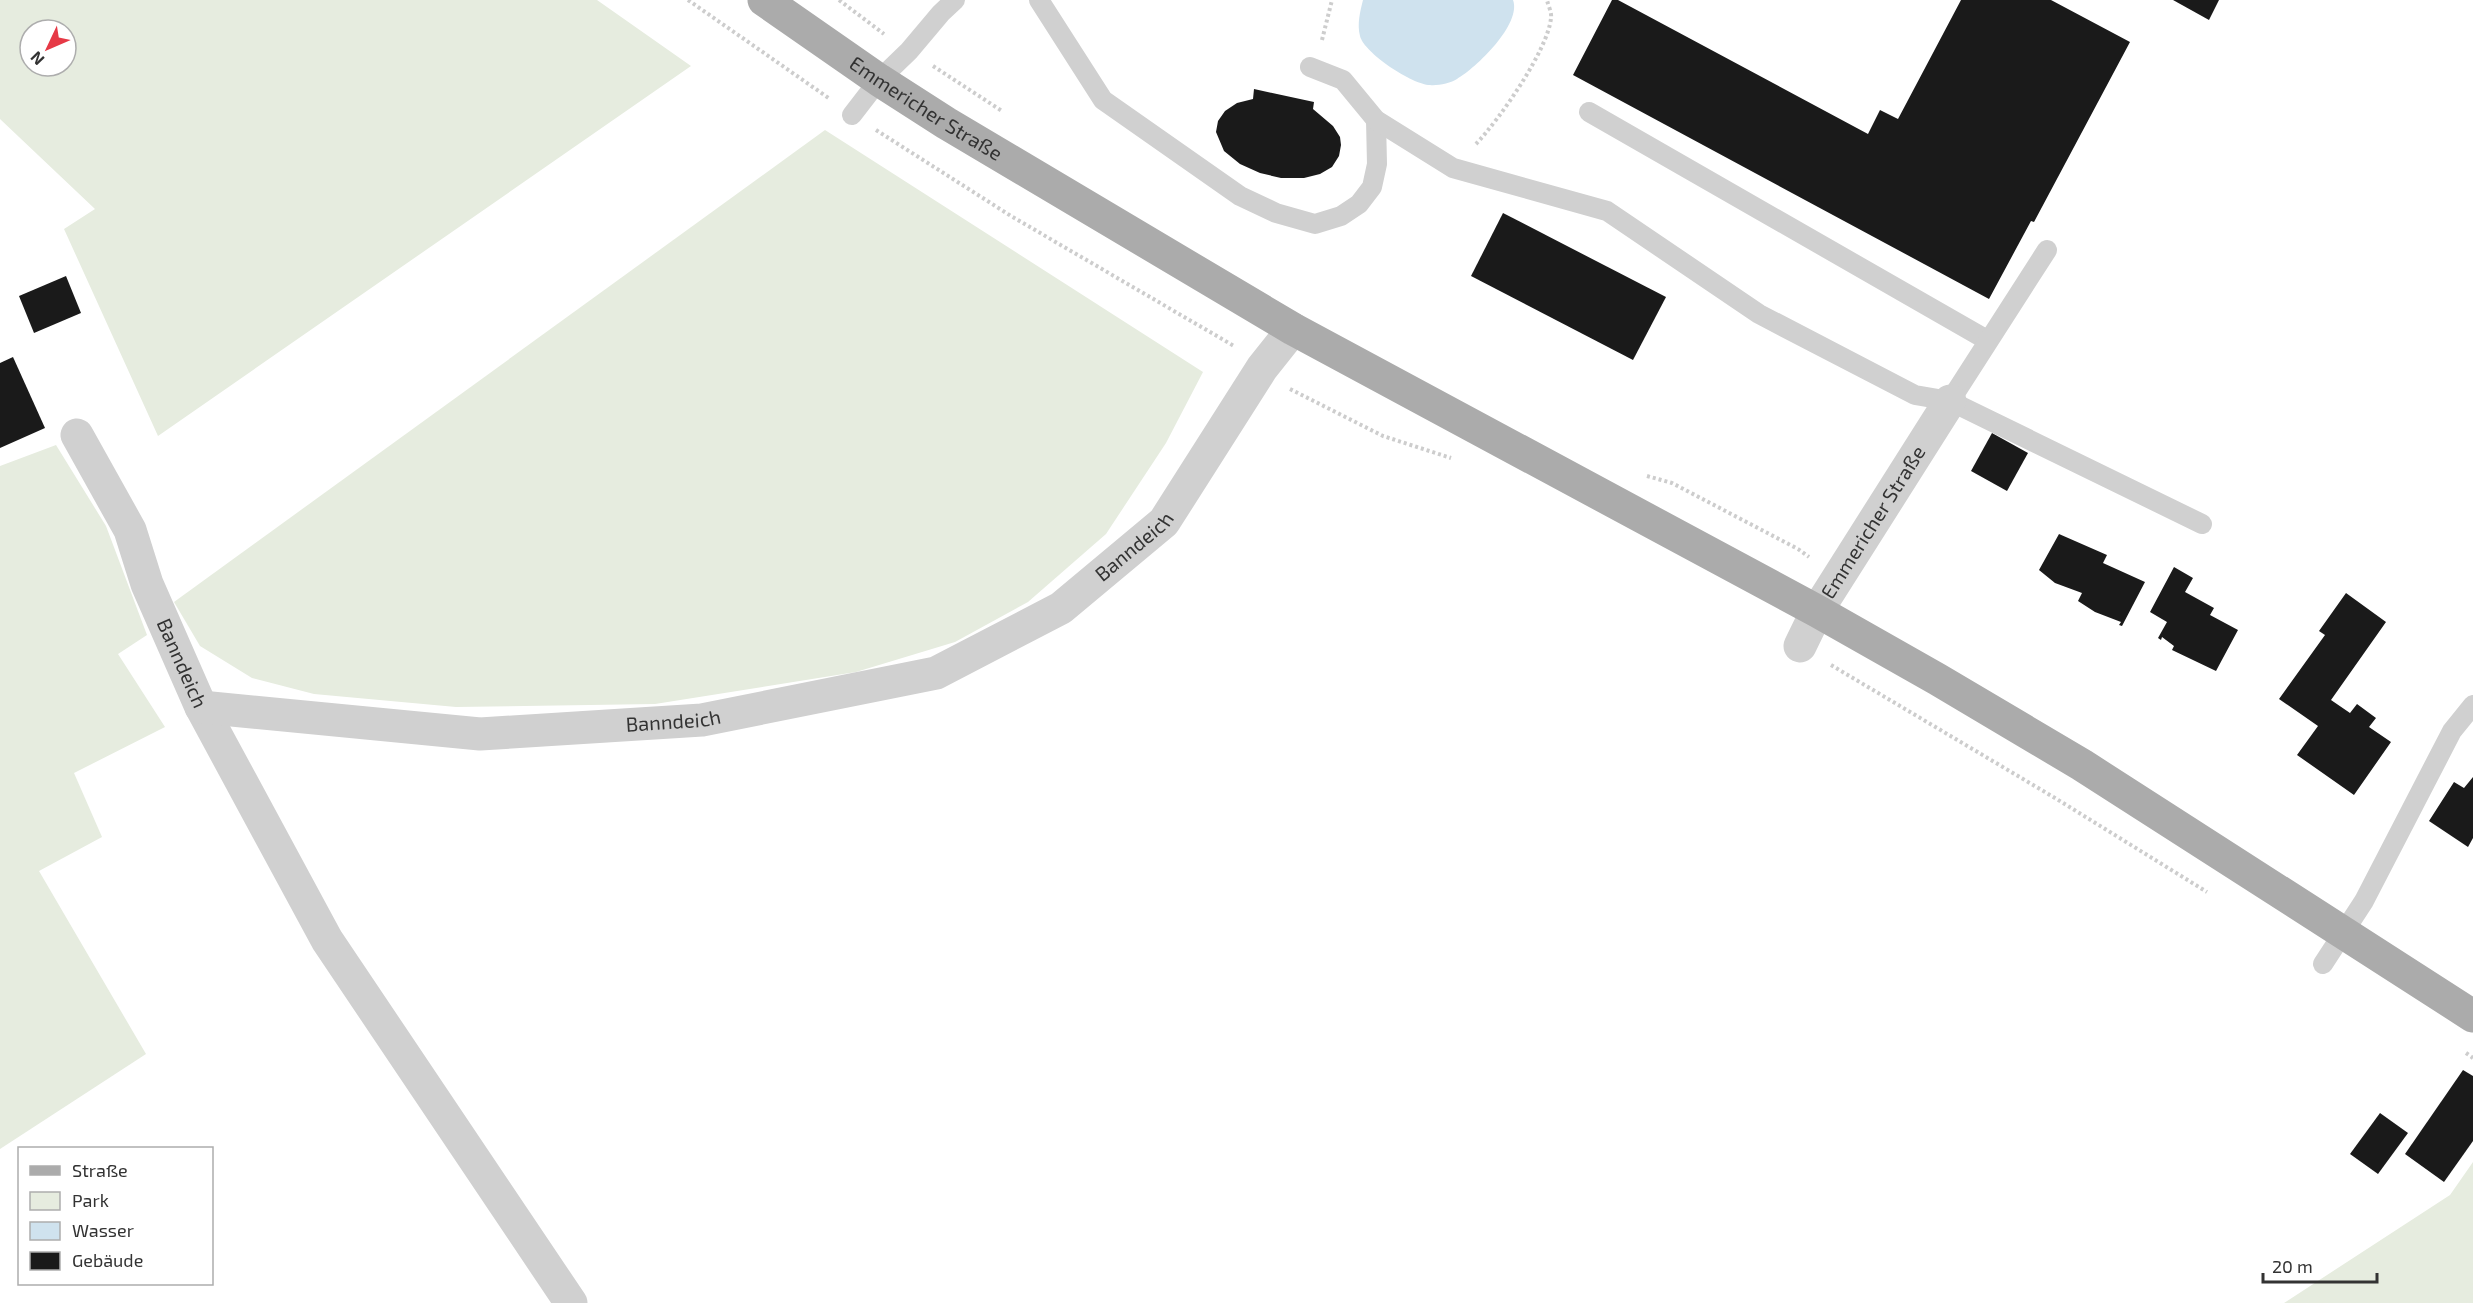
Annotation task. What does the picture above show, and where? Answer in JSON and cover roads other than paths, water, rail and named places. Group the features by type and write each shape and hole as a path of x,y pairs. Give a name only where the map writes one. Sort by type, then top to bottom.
{"main road":[{"name":"Emmericher Straße","path":"764,0 879,80 946,123 1293,329 1817,611 2082,765 2473,1016"}],"street":[{"name":"Banndeich","path":"78,435 130,530 147,584 201,706 480,734 702,720 936,673 1061,608 1164,522 1262,368 1293,329"},
{"name":"Emmericher Straße","path":"1800,646 1817,611 1950,401"},
{"path":"201,706 327,940 571,1303"}],"lane":[{"path":"852,115 879,80 909,51 940,13 955,0"},
{"path":"1039,0 1103,100 1240,196 1276,213 1315,224 1341,216 1359,204 1372,187 1377,164 1376,120"},
{"path":"1310,67 1343,80 1376,120 1454,168 1606,211 1759,314 1915,395 1950,401 2202,524"},
{"path":"1589,112 1987,340"},
{"path":"1950,401 1987,340 2047,250"},
{"path":"2323,964 2364,901 2452,731 2473,705"}],"water":[{"path":"1363,0 1513,0 1514,10 1504,33 1475,65 1454,80 1433,85 1422,84 1401,74 1379,59 1363,43 1359,27"}]}
